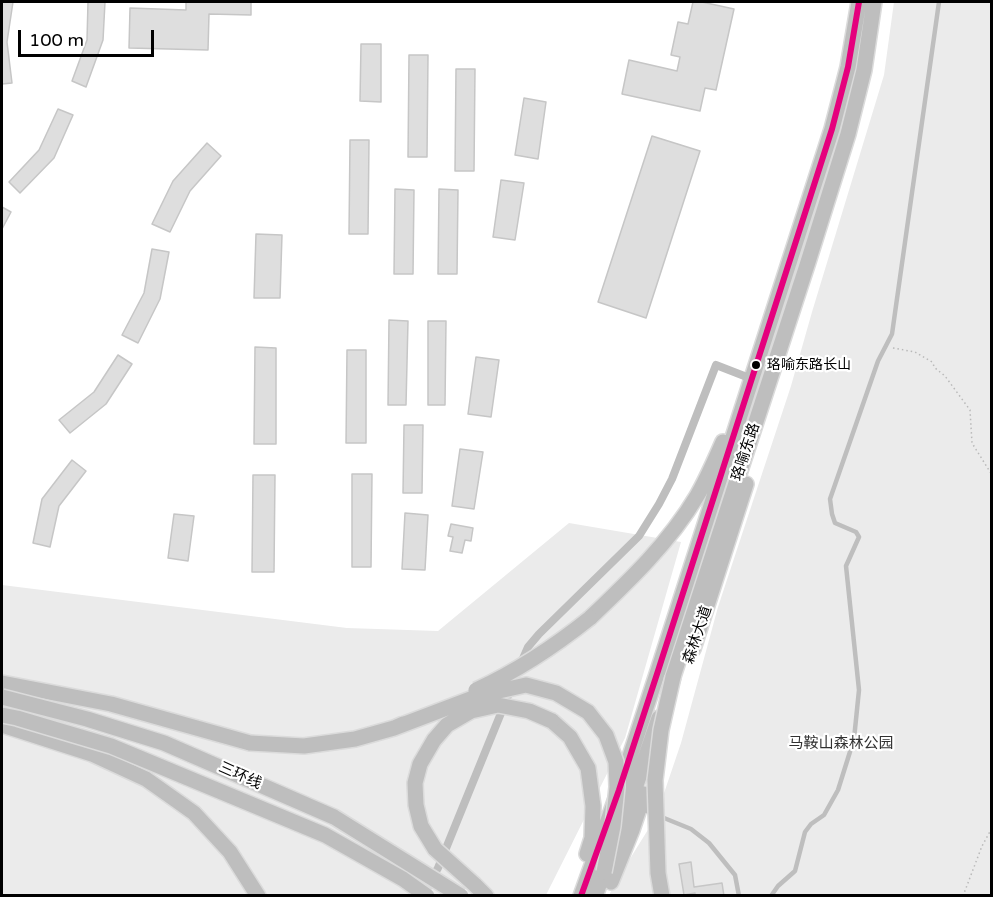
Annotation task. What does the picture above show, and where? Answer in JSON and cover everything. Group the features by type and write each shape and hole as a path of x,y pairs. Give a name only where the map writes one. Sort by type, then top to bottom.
{"highway":[{"path":"394,728 501,678 570,635 635,576 672,532 696,497 752,379 832,129 848,67 859,2"},
{"name":"珞喻东路","path":"595,896 673,677 848,134 864,70 874,2"},
{"name":"森林大道","path":"606,896 639,808 716,582 765,422 773,370"},
{"name":"森林大道","path":"581,896 654,685 752,379"},
{"path":"662,896 658,873 655,780 661,730 673,677"},
{"path":"2,683 111,704 250,743 304,746 355,739 394,728 481,695 526,685 556,693 588,712 606,735 616,762 617,787 613,826 604,872"},
{"name":"三环线","path":"2,697 87,719 164,743 334,817 461,896"},
{"path":"486,896 435,849 421,826 416,805 416,783 420,764 434,740 447,725 471,711 498,705 529,711 552,721 570,737 588,768 593,806 592,838 576,896"},
{"name":"三环线","path":"2,715 111,746 325,835 403,879 427,896"},
{"path":"2,725 92,754 146,779 194,813 230,852 258,896"}],"street":[{"path":"422,896 438,868 528,647 538,634 639,536 672,479 716,365 752,379"}],"lane":[{"path":"771,896 778,886 795,871 805,832 811,824 824,815 838,790 854,739 859,690 846,566 859,537 856,532 835,523 830,499 878,361 892,334 939,2"},
{"path":"639,808 691,829 709,843 735,875 739,896"}],"path":[{"path":"886,346 915,352 932,362 935,368 945,376 970,410 972,443 992,475"},
{"path":"963,896 982,846 992,828"}],"green space":[{"name":"马鞍山森林公园","path":"894,2 991,2 991,895 609,896 664,804 661,802 681,743 718,607 791,386 884,75"},
{"path":"569,523 681,542 625,738 546,895 2,896 2,585 347,628 438,631"}],"building":[{"path":"2,2 13,2 7,42 12,83 2,84"},
{"path":"88,2 105,2 103,40 86,87 72,81 87,40"},
{"path":"186,2 251,2 251,15 209,14 208,50 129,48 130,8 186,10"},
{"path":"693,2 734,9 716,90 705,88 700,111 622,94 629,60 677,71 680,57 671,55 678,22 688,24"},
{"path":"361,44 381,44 381,102 360,101"},
{"path":"409,55 428,55 427,157 408,157"},
{"path":"456,69 475,69 474,171 455,171"},
{"path":"524,98 546,102 538,159 515,155"},
{"path":"58,109 73,115 54,158 20,193 9,182 39,150"},
{"path":"652,136 700,151 646,318 598,302"},
{"path":"350,140 369,140 368,234 349,234"},
{"path":"207,143 221,156 190,191 170,232 152,224 173,181"},
{"path":"501,180 524,183 515,240 493,237"},
{"path":"395,189 414,190 413,274 394,274"},
{"path":"439,189 458,190 457,274 438,274"},
{"path":"2,207 11,212 2,229"},
{"path":"256,234 282,235 280,298 254,298"},
{"path":"152,249 169,252 160,299 138,343 122,335 144,293"},
{"path":"389,320 408,321 406,405 388,405"},
{"path":"428,321 446,321 445,405 428,405"},
{"path":"255,347 276,348 276,444 254,444"},
{"path":"347,350 366,350 366,443 346,443"},
{"path":"118,355 132,364 106,404 70,433 59,420 94,392"},
{"path":"476,357 499,360 491,417 468,414"},
{"path":"404,425 423,425 422,493 403,493"},
{"path":"460,449 483,452 474,509 452,506"},
{"path":"72,460 86,471 59,506 50,547 33,543 42,499"},
{"path":"352,474 372,474 371,567 352,567"},
{"path":"253,475 275,475 274,572 252,572"},
{"path":"405,513 428,515 425,570 402,569"},
{"path":"174,514 194,516 188,561 168,558"},
{"path":"451,524 473,528 471,541 465,540 462,553 450,551 453,537 448,536"},
{"path":"691,862 694,887 722,883 724,896 695,896 695,893 684,895 679,864"}],"transit line":[{"path":"581,896 657,674 832,129 848,67 859,2"}],"place":[{"name":"珞喻东路长山","path":"756,365"}]}
